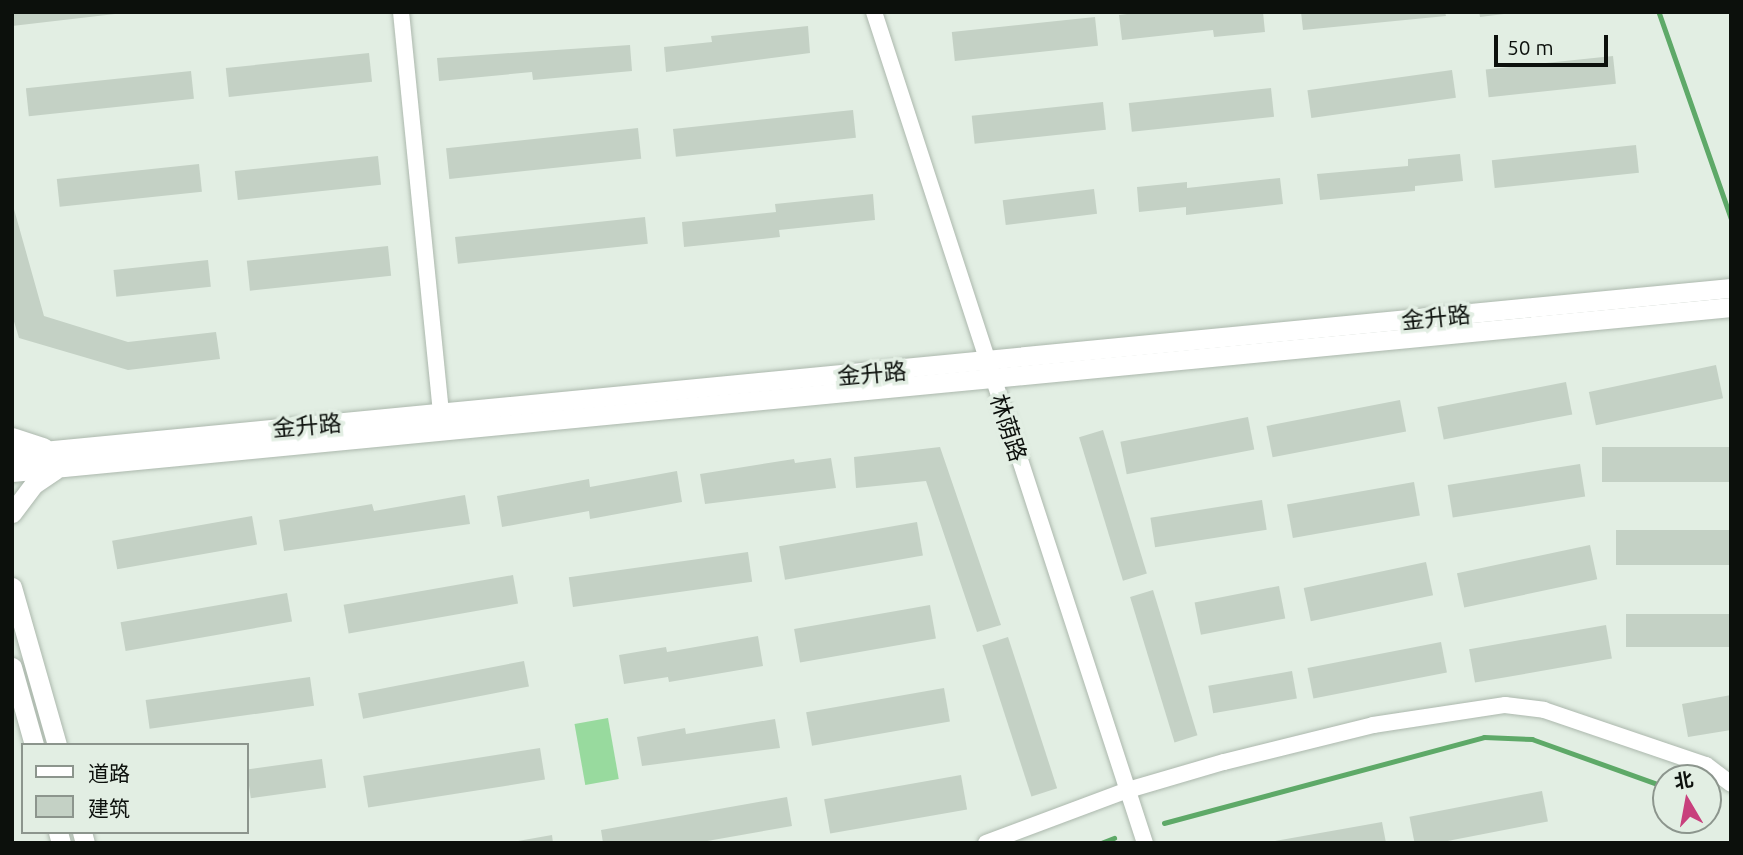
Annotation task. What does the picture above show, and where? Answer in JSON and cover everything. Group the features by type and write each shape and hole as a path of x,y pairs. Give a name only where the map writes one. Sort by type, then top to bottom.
{"main road":[{"name":"金升路","path":"989,371 1731,288"},
{"name":"金升路","path":"12,454 60,458 989,371 1731,307"},
{"path":"12,437 60,458 34,484 12,513"},
{"name":"金升路","path":"12,472 60,458"},
{"path":"12,587 56,743"},
{"path":"12,667 33,743"}],"street":[{"path":"401,12 442,422"},
{"name":"林荫路","path":"874,12 1145,843"},
{"path":"986,843 1128,790 1373,725 1505,705 1544,710 1706,765 1731,784"}],"green space":[{"path":"608,718 619,779 585,785 575,724"}],"building":[{"path":"12,12 115,12 115,14 12,26"},
{"path":"1143,12 1263,12 1265,32 1214,37 1213,30 1122,40 1119,15"},
{"path":"1301,12 1445,12 1446,16 1303,30"},
{"path":"1479,12 1504,12 1504,14 1480,17"},
{"path":"1095,17 1098,46 955,61 952,32"},
{"path":"808,26 810,53 666,72 664,47 712,42 711,36"},
{"path":"630,45 632,71 533,80 532,72 439,81 437,58"},
{"path":"369,53 372,82 229,97 226,68"},
{"path":"1613,56 1616,84 1489,97 1486,69"},
{"path":"1452,70 1456,98 1311,118 1307,90"},
{"path":"191,71 194,99 29,116 26,88"},
{"path":"1271,88 1274,117 1132,132 1129,103"},
{"path":"1103,102 1106,130 975,144 972,116"},
{"path":"853,110 856,138 676,157 673,129"},
{"path":"638,128 641,159 449,179 446,148"},
{"path":"1636,145 1639,173 1495,188 1492,160"},
{"path":"1460,154 1463,181 1415,186 1415,191 1320,200 1317,174 1408,166 1408,159"},
{"path":"378,156 381,185 238,200 235,171"},
{"path":"199,164 202,192 60,207 57,179"},
{"path":"1280,178 1283,204 1186,215 1186,207 1139,212 1137,187 1187,182 1187,188"},
{"path":"1094,189 1097,214 1006,225 1003,200"},
{"path":"873,194 875,220 779,230 780,237 684,247 682,222 776,212 775,204"},
{"path":"12,202 44,316 128,342 216,332 220,359 128,370 19,338 12,315"},
{"path":"645,217 648,244 458,264 455,237"},
{"path":"388,246 391,276 250,291 247,261"},
{"path":"208,260 211,287 116,297 114,270"},
{"path":"1716,365 1723,398 1596,425 1589,392"},
{"path":"1566,382 1572,414 1444,439 1437,407"},
{"path":"1400,400 1406,431 1273,457 1266,426"},
{"path":"1248,417 1254,449 1127,474 1120,442"},
{"path":"1103,430 1147,573 1123,581 1079,437"},
{"path":"940,447 1001,625 977,632 926,481 856,488 854,457"},
{"path":"1602,447 1731,447 1731,482 1602,482"},
{"path":"831,458 836,488 705,504 700,474 794,459 795,463"},
{"path":"1580,464 1585,497 1453,518 1448,485"},
{"path":"677,471 682,502 590,519 589,511 502,527 497,496 589,479 590,487"},
{"path":"1414,482 1420,515 1293,538 1287,504"},
{"path":"465,495 470,524 284,551 279,520 372,504 374,511"},
{"path":"1262,500 1267,530 1155,547 1150,518"},
{"path":"252,516 257,545 117,569 112,541"},
{"path":"917,522 923,555 785,580 779,546"},
{"path":"1616,530 1731,530 1731,565 1616,565"},
{"path":"1590,545 1597,579 1464,608 1457,573"},
{"path":"748,552 752,582 573,607 569,577"},
{"path":"1426,562 1433,595 1311,621 1304,588"},
{"path":"513,575 518,604 349,633 344,605"},
{"path":"1279,586 1285,618 1201,635 1195,602"},
{"path":"1153,590 1197,735 1174,742 1130,597"},
{"path":"287,593 292,622 126,651 121,622"},
{"path":"930,605 936,638 800,662 794,629"},
{"path":"1626,614 1731,614 1731,647 1626,647"},
{"path":"1606,625 1612,658 1475,683 1469,649"},
{"path":"758,636 763,666 669,682 668,677 624,684 619,655 666,647 667,652"},
{"path":"1008,637 1057,788 1031,797 982,645"},
{"path":"1441,642 1447,672 1313,698 1307,668"},
{"path":"524,661 529,687 363,719 358,693"},
{"path":"1292,671 1297,699 1213,713 1208,686"},
{"path":"310,677 314,706 150,729 146,700"},
{"path":"944,688 950,721 812,746 806,712"},
{"path":"1731,695 1731,730 1688,737 1682,704"},
{"path":"775,719 780,748 642,766 637,737 685,728 686,734"},
{"path":"540,748 545,780 368,808 363,776"},
{"path":"322,759 326,788 251,798 248,769"},
{"path":"961,775 967,809 830,834 824,799"},
{"path":"1542,791 1548,821 1437,843 1415,843 1409,817"},
{"path":"787,797 792,826 696,843 603,843 601,830"},
{"path":"1382,822 1386,843 1275,843 1275,841"},
{"path":"552,835 553,843 518,843 518,841"}],"waterway":[{"path":"1659,12 1731,218"},
{"path":"1164,823 1484,737 1532,739 1652,782"},
{"path":"1101,843 1114,838"}]}
